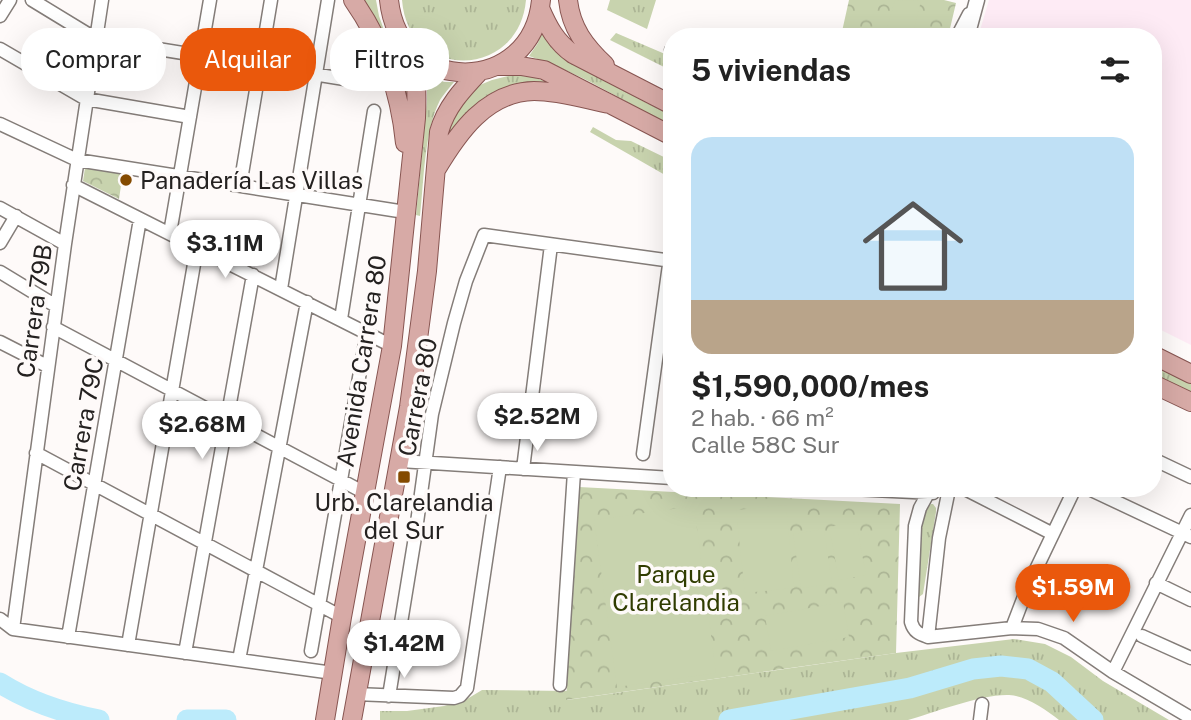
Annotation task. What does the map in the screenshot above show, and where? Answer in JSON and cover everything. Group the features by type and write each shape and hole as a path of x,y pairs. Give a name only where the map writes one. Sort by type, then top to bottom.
{"main road":[{"path":"353,0 376,38 395,87 403,121 407,191"},
{"path":"389,0 395,28"},
{"path":"568,0 578,34 617,78"},
{"path":"540,4 551,32 564,48 663,101"},
{"name":"Avenida Carrera 80","path":"352,720 400,461 422,312 437,139 442,123 456,98 488,69 508,59 526,42 532,32 540,4"},
{"path":"449,72 521,66 544,71 663,130"},
{"name":"Avenida Carrera 80","path":"326,717 393,346 417,91"},
{"path":"434,173 451,145 475,116 507,97 533,91 610,104"},
{"path":"1162,360 1191,374"},
{"path":"1162,388 1191,402"}],"street":[{"path":"0,16 10,0"},
{"path":"32,0 78,28"},
{"name":"Carrera 79B","path":"98,28 102,0"},
{"path":"206,28 210,0"},
{"path":"266,28 271,0"},
{"path":"328,0 316,74 330,76"},
{"path":"962,28 976,0"},
{"path":"969,28 976,0"},
{"path":"0,50 86,99 190,117"},
{"name":"Carrera 79B","path":"13,629 47,366 87,91"},
{"path":"170,233 195,91"},
{"path":"240,186 256,91"},
{"path":"281,289 313,91"},
{"path":"341,319 374,111"},
{"path":"0,124 77,160 405,212"},
{"path":"73,185 393,346"},
{"path":"0,208 65,244"},
{"path":"0,243 16,216"},
{"name":"Carrera 79C","path":"68,637 141,219"},
{"name":"Carrera 80","path":"389,696 432,414 466,281 484,235 551,245"},
{"path":"523,469 551,245 663,260"},
{"path":"128,645 197,247"},
{"path":"0,272 56,306"},
{"path":"185,653 253,275"},
{"path":"239,660 307,302"},
{"path":"643,454 663,316"},
{"path":"53,327 365,493"},
{"path":"311,651 367,332"},
{"path":"0,342 47,366"},
{"path":"36,453 342,617"},
{"path":"400,461 663,477"},
{"path":"1162,463 1191,477"},
{"path":"355,695 454,698 467,688 500,467"},
{"path":"561,685 574,472"},
{"path":"926,497 915,526 911,622 917,633 928,637 1012,628 1038,629 1064,639 1113,672 1191,718"},
{"path":"928,637 939,538 948,497"},
{"path":"980,497 1053,534"},
{"path":"1012,628 1028,586 1070,497"},
{"path":"1106,497 1187,535"},
{"path":"1113,672 1156,583 1187,535 1191,515"},
{"path":"1156,583 1191,600"},
{"path":"0,619 13,629 332,673"},
{"path":"1142,636 1191,658"},
{"path":"980,720 982,704"}],"shaded area":[{"path":"989,0 1191,0 1191,345 1162,330 1162,28 981,28"}],"green space":[{"path":"362,0 376,0 383,28 373,28"},
{"path":"402,0 526,0 519,26 505,45 485,57 464,60 449,58 449,28 409,27"},
{"path":"610,0 656,0 647,29 607,10"},
{"path":"849,0 944,0 956,3 950,28 843,28"},
{"path":"895,0 921,1 914,28 887,28"},
{"path":"541,31 555,51 567,61 663,111 663,122 584,79 529,56 538,43"},
{"path":"616,33 663,53 663,66 610,40"},
{"path":"512,75 533,77 550,83 512,87 487,97 467,116 445,146 454,112 475,87"},
{"path":"398,91 408,91 409,118"},
{"path":"427,91 447,91 440,100 431,127 420,216 416,215"},
{"path":"593,127 616,140 631,141 663,157 663,174 590,132"},
{"path":"85,168 123,172 119,199 83,181"},
{"path":"1162,369 1191,383 1191,392 1162,379"},
{"name":"Parque Clarelandia","path":"579,487 663,491 663,497 768,497 900,504 896,653 566,700"},
{"path":"931,504 936,508 936,512 923,594 919,597 918,559 921,533 926,511"},
{"path":"786,505 794,588 745,593 736,510"},
{"path":"694,506 716,673 617,687 594,520"},
{"path":"856,522 866,575 839,580 829,527"},
{"path":"824,529 832,584 801,588 793,534"},
{"path":"843,602 849,637 771,651 765,616"},
{"path":"1014,639 1045,644 1071,657 1103,681 1169,720 1059,720 1027,700 1005,695 978,699 908,720 380,720 380,711 407,711 444,706 467,699 482,690 567,691 567,700"}],"waterway":[{"path":"729,720 910,688 973,669 1001,666 1028,669 1052,682 1093,720"},
{"path":"0,683 48,706 99,720"},
{"path":"187,720 226,720"}],"place":[{"name":"Panadería Las Villas","path":"126,180"},
{"name":"Urb. Clarelandia del Sur","path":"404,477"}]}
